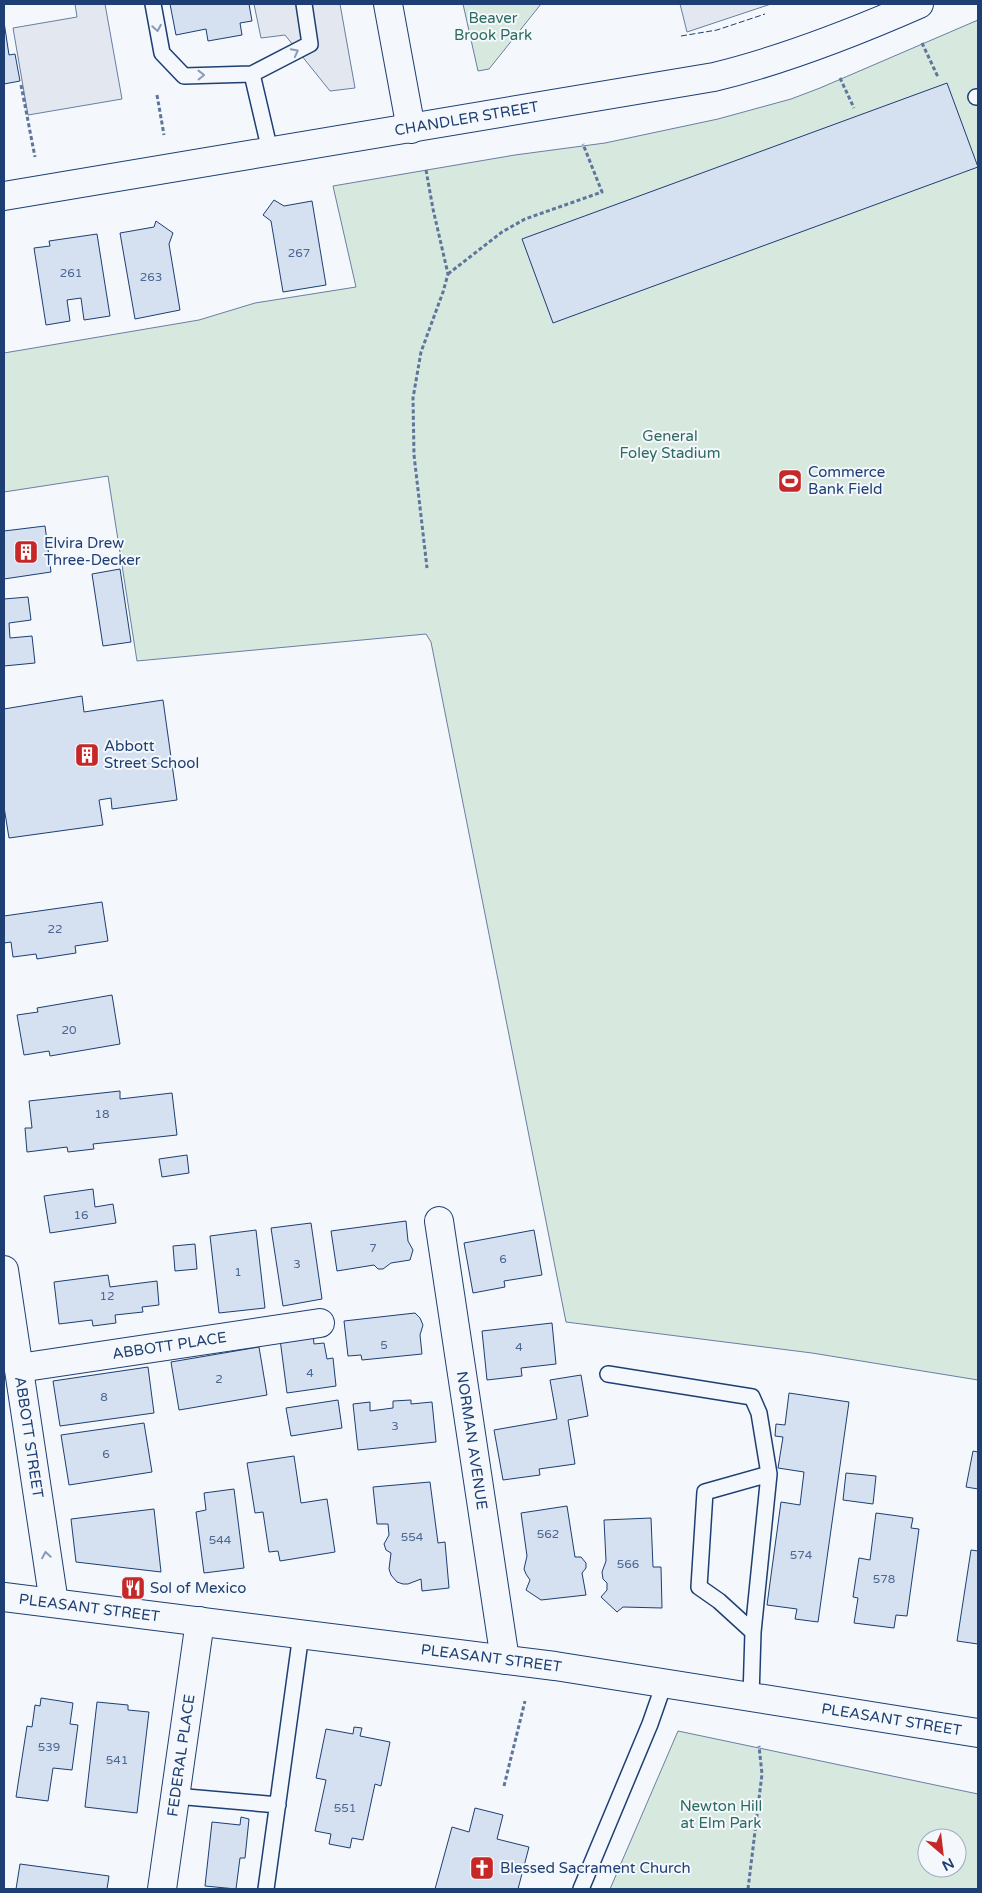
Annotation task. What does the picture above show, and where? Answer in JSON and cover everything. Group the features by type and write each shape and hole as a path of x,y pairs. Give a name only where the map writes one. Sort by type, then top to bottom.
{"main road":[{"path":"388,4 411,129"},
{"name":"CHANDLER STREET","path":"4,196 714,77 742,70 870,25 919,4"},
{"name":"NORMAN AVENUE","path":"439,1221 506,1660"},
{"name":"ABBOTT STREET","path":"4,1270 54,1603"},
{"name":"ABBOTT PLACE","path":"19,1368 320,1323"},
{"name":"PLEASANT STREET","path":"4,1597 506,1660 978,1733"},
{"name":"FEDERAL PLACE","path":"162,1889 200,1621"}],"lane":[{"path":"153,4 162,53 184,76 252,74 310,44 304,4"},
{"path":"252,74 270,151"},
{"path":"608,1374 752,1398 759,1413 769,1474 753,1632 751,1697"},
{"path":"753,1632 719,1601 700,1587 705,1492 769,1474"},
{"path":"266,1889 301,1634"},
{"path":"581,1889 650,1724 664,1684"},
{"path":"175,1796 278,1805"}],"path":[{"path":"922,42 938,77"},
{"path":"840,78 854,108"},
{"path":"21,85 35,157"},
{"path":"156,95 164,135"},
{"path":"448,274 502,232 525,219 602,192 583,144"},
{"path":"426,170 448,274 421,352 413,398 414,456 427,568"},
{"path":"504,1786 525,1701"},
{"path":"748,1889 762,1774 758,1746"}],"green space":[{"name":"Beaver Brook Park","path":"463,4 541,4 489,69 478,71"},
{"name":"General Foley Stadium","path":"978,20 978,1380 812,1353 566,1322 431,642 426,634 137,661 108,476 4,492 4,353 199,320 255,303 356,287 333,186 515,155 605,143 718,119 791,99 820,88"},
{"name":"Newton Hill at Elm Park","path":"678,1731 978,1794 978,1889 610,1889"}],"shaded area":[{"path":"75,4 105,4 122,99 28,115 13,28 77,17"},
{"path":"254,4 340,4 355,88 330,91 285,35 261,38"},
{"path":"680,4 771,4 687,32"}],"building":[{"path":"170,4 249,4 252,21 240,23 242,35 208,41 206,29 176,35"},
{"path":"4,22 9,55 15,54 20,81 4,84"},
{"path":"947,83 978,167 553,323 522,239"},
{"path":"274,200 284,206 312,201 326,285 283,292 271,221 263,215"},
{"path":"156,221 173,233 169,244 180,310 135,319 120,233 154,227"},
{"path":"97,234 110,316 84,320 81,298 67,300 70,321 46,325 34,248 50,246 49,241"},
{"name":"Elvira Drew Three-Decker","path":"45,526 51,572 4,579 4,531"},
{"path":"120,569 131,642 103,646 92,574"},
{"path":"28,597 31,620 9,623 10,638 32,636 35,663 4,666 4,599"},
{"name":"Abbott Street School","path":"82,696 84,712 163,700 177,800 112,809 111,798 99,800 103,825 9,838 4,807 4,709"},
{"path":"102,902 108,941 75,946 76,953 37,959 36,954 13,957 11,942 4,943 4,916"},
{"path":"112,995 120,1044 50,1056 49,1051 24,1055 17,1015 38,1012 37,1008"},
{"path":"120,1091 120,1099 172,1093 177,1135 93,1144 94,1149 68,1152 67,1147 27,1152 25,1128 32,1128 29,1101"},
{"path":"187,1155 189,1173 162,1177 159,1159"},
{"path":"93,1189 95,1207 113,1204 116,1223 50,1233 44,1196"},
{"path":"406,1221 408,1241 413,1250 410,1260 391,1263 383,1269 378,1269 374,1265 337,1271 331,1231"},
{"path":"311,1223 322,1299 283,1306 271,1228"},
{"path":"256,1230 265,1308 219,1313 210,1236"},
{"path":"534,1230 542,1275 504,1281 505,1287 473,1293 464,1243"},
{"path":"195,1244 197,1269 175,1271 173,1246"},
{"path":"108,1275 110,1287 157,1281 159,1305 142,1307 143,1312 115,1315 116,1323 93,1326 92,1320 59,1324 54,1282"},
{"path":"415,1313 423,1325 420,1335 422,1354 362,1360 361,1355 348,1356 344,1321"},
{"path":"552,1323 556,1364 521,1368 522,1376 487,1380 482,1331"},
{"path":"313,1334 314,1344 324,1343 327,1359 333,1358 336,1386 287,1393 280,1339"},
{"path":"259,1347 267,1395 179,1410 171,1362"},
{"path":"148,1367 154,1413 60,1426 53,1381"},
{"path":"581,1375 588,1416 568,1420 575,1464 539,1469 540,1475 503,1480 494,1430 557,1419 550,1380"},
{"path":"789,1393 849,1402 818,1622 795,1619 797,1609 767,1605 781,1502 800,1505 804,1472 778,1468 783,1437 775,1436 776,1424 785,1425"},
{"path":"338,1400 342,1428 291,1436 286,1408"},
{"path":"411,1400 411,1404 432,1402 436,1442 358,1450 353,1404 370,1402 370,1411 393,1408 393,1401"},
{"path":"144,1423 152,1472 69,1485 61,1435"},
{"path":"973,1451 978,1452 978,1489 966,1487"},
{"path":"294,1456 301,1503 327,1499 335,1552 280,1561 278,1551 269,1552 263,1512 255,1513 247,1463"},
{"path":"846,1473 876,1476 873,1504 843,1500"},
{"path":"430,1482 438,1543 445,1542 449,1588 422,1591 421,1579 403,1584 397,1582 391,1575 389,1569 391,1553 386,1550 384,1544 389,1535 388,1524 377,1524 373,1487"},
{"path":"234,1489 244,1568 204,1573 196,1512 206,1510 204,1493"},
{"path":"567,1506 575,1557 581,1557 586,1563 586,1568 582,1573 586,1595 541,1600 526,1590 530,1580 524,1569 527,1556 521,1513"},
{"path":"154,1509 161,1572 76,1562 71,1519"},
{"path":"876,1513 913,1518 911,1528 919,1529 907,1616 896,1615 894,1628 854,1623 858,1598 853,1597 859,1558 870,1560"},
{"path":"651,1518 653,1567 661,1567 662,1608 623,1607 617,1612 601,1597 607,1590 607,1583 603,1579 602,1572 606,1561 604,1520"},
{"path":"971,1550 978,1551 978,1644 957,1641"},
{"path":"41,1698 73,1703 70,1724 78,1725 72,1770 53,1768 48,1801 16,1797 27,1726 32,1727 35,1705 40,1706"},
{"path":"97,1702 128,1705 128,1710 149,1712 137,1813 85,1807"},
{"path":"354,1727 362,1728 360,1736 390,1742 381,1786 375,1784 363,1840 352,1838 350,1848 329,1844 331,1834 315,1831 326,1780 316,1778 326,1729 353,1734"},
{"name":"Blessed Sacrament Church","path":"475,1808 503,1815 497,1839 529,1847 518,1889 435,1889 452,1827 469,1832"},
{"path":"241,1817 249,1819 245,1858 240,1858 236,1889 205,1886 212,1822 240,1825"},
{"path":"20,1864 109,1876 107,1889 16,1889"}],"fence":[{"path":"681,36 717,30 765,14"}],"place":[{"name":"Commerce Bank Field","path":"790,481"},
{"name":"Elvira Drew Three-Decker","path":"26,552"},
{"name":"Abbott Street School","path":"87,755"},
{"name":"Sol of Mexico","path":"133,1588"},
{"name":"Blessed Sacrament Church","path":"482,1868"}]}
